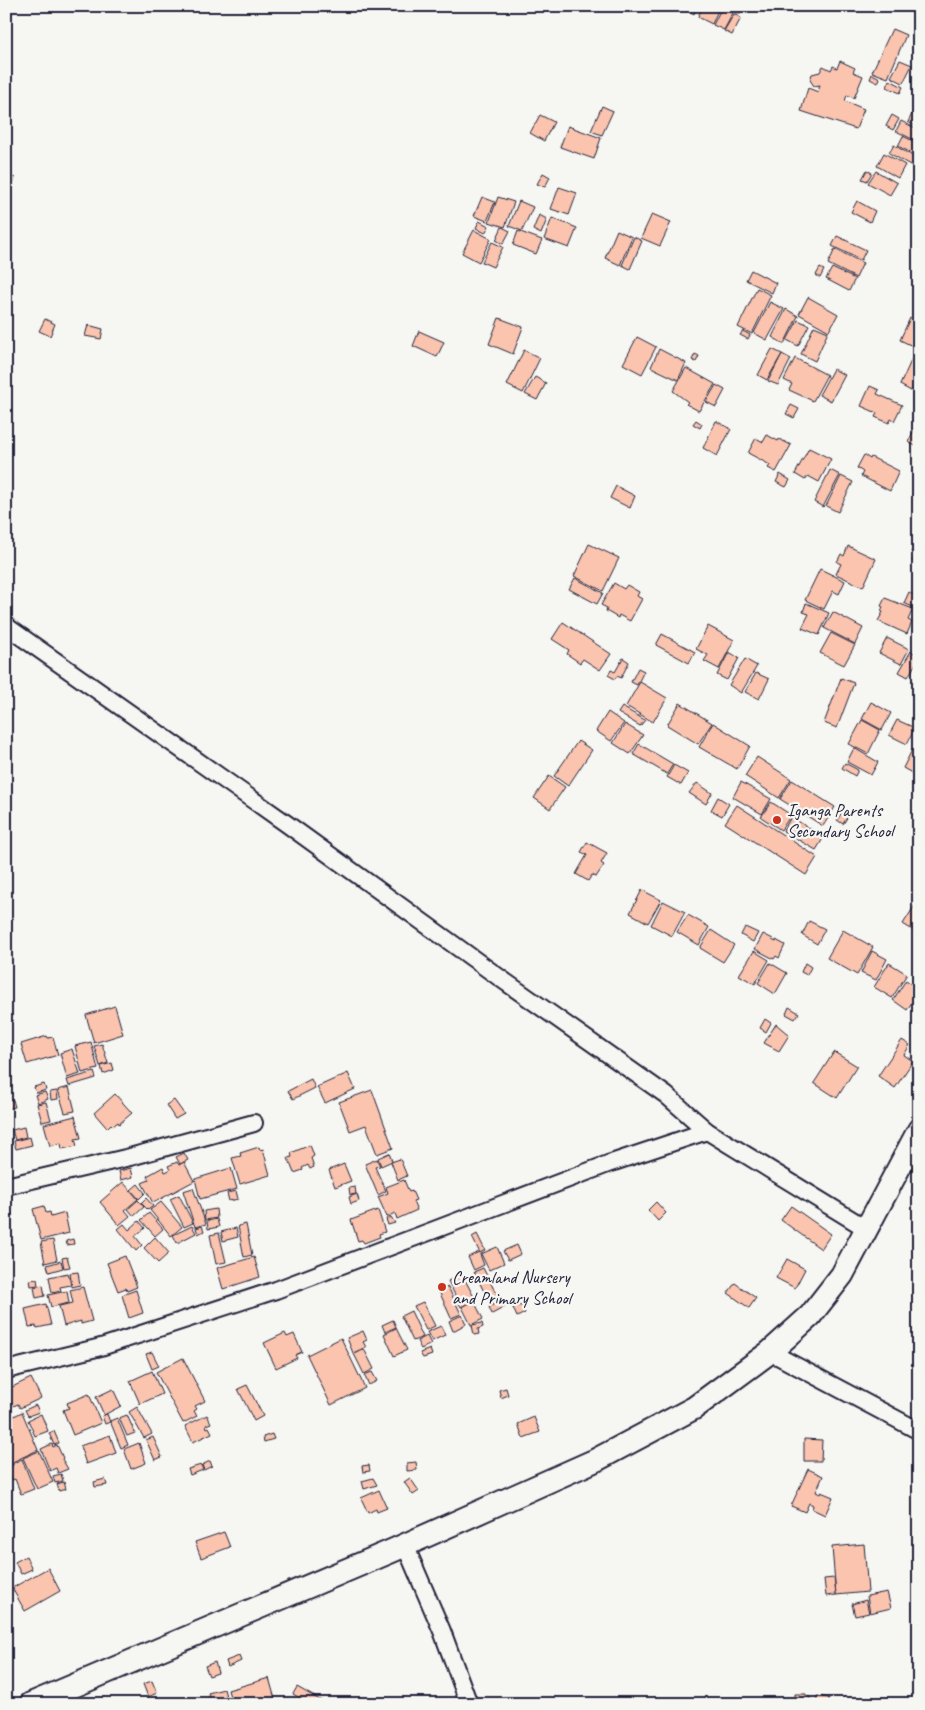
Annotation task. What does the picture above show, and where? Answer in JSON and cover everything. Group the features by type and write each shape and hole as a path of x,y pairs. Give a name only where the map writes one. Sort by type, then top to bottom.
{"main road":[{"path":"31,1704 405,1545 596,1460 694,1408 770,1352 810,1316 842,1275 919,1130"}],"street":[{"path":"6,626 666,1095 725,1144 867,1229"},
{"path":"6,1186 130,1157 254,1123"},
{"path":"6,1370 101,1347 276,1290 608,1164 707,1131"},
{"path":"770,1352 919,1431"},
{"path":"405,1545 442,1631 469,1704"}],"building":[{"path":"685,6 697,6 694,14 684,8"},
{"path":"703,6 720,6 712,24 698,17"},
{"path":"723,6 744,6 739,15"},
{"path":"722,7 733,13 724,30 713,25"},
{"path":"734,14 741,18 732,35 724,31"},
{"path":"892,29 906,35 888,78 872,72"},
{"path":"900,60 912,65 903,83 891,77"},
{"path":"840,61 855,68 853,72 863,76 854,98 847,95 845,101 864,109 856,129 801,111 808,88 818,92 820,85 814,86 810,80 812,74 820,72 823,66 831,70 833,66 837,68"},
{"path":"872,74 880,78 878,83 870,79"},
{"path":"890,80 903,87 900,93 887,87"},
{"path":"602,106 613,111 602,135 591,131"},
{"path":"912,114 919,117 919,128 908,122"},
{"path":"540,115 554,122 544,141 530,133"},
{"path":"892,115 899,119 893,130 886,126"},
{"path":"901,121 919,130 918,142 896,131"},
{"path":"568,126 601,138 594,159 560,147"},
{"path":"903,136 919,144 917,156 898,146"},
{"path":"894,145 916,158 912,166 889,153"},
{"path":"884,153 905,165 898,178 877,166"},
{"path":"867,170 872,173 867,181 862,179"},
{"path":"876,171 897,183 890,195 868,183"},
{"path":"543,173 550,177 545,187 537,184"},
{"path":"6,174 15,178 8,198 6,197"},
{"path":"559,187 577,193 569,215 551,209"},
{"path":"482,197 495,202 487,221 474,216"},
{"path":"498,197 514,202 505,227 489,222"},
{"path":"519,201 533,207 522,231 509,226"},
{"path":"857,201 875,211 870,222 851,212"},
{"path":"652,214 671,222 660,246 641,238"},
{"path":"539,215 547,219 541,234 533,230"},
{"path":"552,218 577,228 569,248 544,239"},
{"path":"479,221 489,226 485,233 476,228"},
{"path":"502,227 510,231 503,244 496,240"},
{"path":"474,230 491,239 479,262 462,253"},
{"path":"617,230 632,237 620,265 605,258"},
{"path":"518,231 542,240 536,254 513,245"},
{"path":"837,236 866,250 861,260 832,246"},
{"path":"634,237 642,241 630,269 622,265"},
{"path":"492,242 503,247 493,267 482,262"},
{"path":"835,249 863,263 856,278 828,264"},
{"path":"820,268 824,270 820,278 816,275"},
{"path":"832,268 855,279 849,291 826,279"},
{"path":"751,270 776,283 772,293 746,280"},
{"path":"757,288 771,295 752,334 738,327"},
{"path":"808,297 838,314 829,331 799,314"},
{"path":"770,302 784,309 767,340 754,333"},
{"path":"786,309 798,316 784,344 772,337"},
{"path":"499,318 523,327 513,354 489,344"},
{"path":"910,318 919,323 919,349 900,340"},
{"path":"45,319 55,324 50,336 39,331"},
{"path":"798,320 809,325 798,346 787,340"},
{"path":"88,325 103,329 101,339 85,336"},
{"path":"814,326 828,332 815,361 801,354"},
{"path":"419,331 444,342 437,357 413,346"},
{"path":"743,331 750,335 748,339 740,335"},
{"path":"637,337 656,347 642,374 623,364"},
{"path":"659,349 686,363 678,380 651,367"},
{"path":"772,349 782,354 767,380 758,375"},
{"path":"524,350 540,358 523,393 507,385"},
{"path":"916,350 919,352 919,375 911,391 900,385"},
{"path":"695,354 699,356 696,362 692,360"},
{"path":"782,354 791,359 778,385 768,381"},
{"path":"795,358 827,375 813,401 789,390 792,384 784,380"},
{"path":"686,368 715,384 699,411 686,404 688,402 673,391"},
{"path":"833,369 845,375 831,401 819,395"},
{"path":"535,377 546,383 537,400 525,394"},
{"path":"716,385 725,390 716,407 706,402"},
{"path":"870,386 879,390 877,394 902,405 894,421 891,419 889,423 875,417 877,413 861,406"},
{"path":"791,405 799,409 794,418 786,414"},
{"path":"696,420 702,424 700,428 693,424"},
{"path":"716,421 731,429 717,456 703,448"},
{"path":"919,421 919,448 908,442"},
{"path":"767,435 791,445 776,472 768,468 770,465 748,453 756,438 763,442"},
{"path":"809,448 831,459 819,482 808,476 805,480 795,474"},
{"path":"864,455 899,471 890,491 861,476 863,472 857,468"},
{"path":"830,470 840,475 823,507 814,502"},
{"path":"780,474 790,480 786,487 776,482"},
{"path":"841,476 853,482 838,512 826,506"},
{"path":"616,486 635,496 630,508 610,498"},
{"path":"917,541 919,543 919,551 917,555 911,552"},
{"path":"589,544 619,558 603,591 574,576"},
{"path":"848,546 876,559 863,587 836,574 841,564 837,562 841,554 844,556"},
{"path":"919,548 919,564 912,561"},
{"path":"820,569 845,581 839,594 833,591 824,609 805,600"},
{"path":"575,578 603,593 597,604 569,589"},
{"path":"614,583 624,589 627,585 639,592 637,596 642,599 630,621 619,615 618,618 606,611 607,608 601,605"},
{"path":"909,592 919,597 919,610 904,603"},
{"path":"885,598 913,609 908,620 912,622 907,634 878,621 883,612 881,611 883,607 881,606"},
{"path":"806,603 829,613 819,635 802,628 809,614 803,612"},
{"path":"833,612 863,628 855,644 824,628"},
{"path":"563,622 611,654 600,670 583,659 580,663 567,654 569,650 552,639"},
{"path":"708,626 734,640 719,669 704,661 708,655 696,649"},
{"path":"831,633 855,645 844,665 820,653"},
{"path":"662,634 695,652 689,663 656,645"},
{"path":"887,638 909,649 901,664 879,653"},
{"path":"911,651 919,656 919,658 908,677 899,672"},
{"path":"729,652 739,658 727,680 717,675"},
{"path":"623,658 629,662 621,678 617,676 615,679 608,675 611,670 615,672"},
{"path":"745,659 757,666 741,693 729,685"},
{"path":"638,668 644,671 637,685 631,682"},
{"path":"756,673 769,679 759,699 745,692"},
{"path":"919,673 919,685 913,682"},
{"path":"841,678 854,683 837,728 824,723"},
{"path":"640,682 667,698 653,722 626,706"},
{"path":"871,702 891,713 882,730 862,719"},
{"path":"680,703 712,723 698,744 667,725"},
{"path":"622,707 645,720 640,726 618,713"},
{"path":"608,712 624,723 611,741 596,731"},
{"path":"862,720 880,730 868,754 849,744"},
{"path":"897,720 915,728 907,744 889,735"},
{"path":"713,723 750,746 737,769 699,747"},
{"path":"625,724 643,735 630,754 613,743"},
{"path":"578,741 592,750 568,786 554,776"},
{"path":"639,744 673,764 667,774 633,754"},
{"path":"854,748 878,762 871,775 847,762"},
{"path":"912,750 919,754 919,777 903,768"},
{"path":"757,757 791,779 779,798 745,776"},
{"path":"845,763 858,770 855,776 842,768"},
{"path":"674,765 688,773 681,785 667,777"},
{"path":"549,776 565,787 550,809 534,798"},
{"path":"792,780 835,807 823,826 780,799"},
{"path":"741,782 771,799 762,814 733,797"},
{"path":"697,783 712,793 706,804 689,793"},
{"path":"718,797 729,804 722,816 711,810"},
{"path":"771,802 791,815 781,830 761,817"},
{"path":"737,805 817,857 806,875 725,823"},
{"path":"844,809 850,813 843,824 837,820"},
{"path":"791,817 824,837 816,850 783,831"},
{"path":"587,842 607,853 601,863 604,865 596,877 592,875 588,881 576,874 587,855 581,852"},
{"path":"642,890 661,900 648,923 630,913"},
{"path":"919,899 919,934 903,924"},
{"path":"663,901 685,912 672,936 651,925"},
{"path":"688,915 709,927 699,945 677,932"},
{"path":"809,921 825,929 817,944 802,935"},
{"path":"745,927 758,933 753,942 741,935"},
{"path":"711,930 734,945 723,962 700,948"},
{"path":"843,930 873,947 857,975 827,958"},
{"path":"763,934 785,945 779,958 776,956 774,959 755,949"},
{"path":"754,951 769,960 755,984 739,975"},
{"path":"872,951 887,959 876,980 861,973"},
{"path":"770,963 787,973 775,994 758,983"},
{"path":"805,963 811,967 807,975 801,972"},
{"path":"889,963 907,974 892,998 874,987"},
{"path":"906,980 916,987 913,994 916,996 907,1010 893,1000"},
{"path":"115,1006 123,1034 94,1043 86,1015"},
{"path":"789,1007 799,1013 795,1019 786,1014"},
{"path":"765,1019 771,1023 766,1032 760,1028"},
{"path":"776,1024 789,1035 779,1051 764,1043"},
{"path":"47,1036 48,1038 53,1037 58,1055 27,1064 21,1044"},
{"path":"902,1040 910,1045 904,1055 913,1061 895,1088 878,1076"},
{"path":"91,1042 98,1069 82,1073 75,1046"},
{"path":"102,1044 108,1063 100,1066 94,1046"},
{"path":"72,1049 80,1074 67,1078 60,1053"},
{"path":"834,1052 857,1066 837,1098 814,1083"},
{"path":"112,1063 114,1070 103,1074 101,1066"},
{"path":"94,1072 96,1078 69,1086 67,1080"},
{"path":"348,1073 355,1089 325,1103 317,1087"},
{"path":"311,1079 315,1088 293,1099 288,1091"},
{"path":"44,1084 46,1090 36,1093 34,1087"},
{"path":"69,1087 75,1111 65,1113 58,1090"},
{"path":"372,1090 393,1148 377,1154 366,1125 350,1131 339,1102"},
{"path":"57,1091 58,1099 51,1100 50,1092"},
{"path":"45,1092 48,1099 38,1103 35,1095"},
{"path":"115,1094 132,1113 119,1124 118,1122 113,1126 111,1124 107,1128 94,1113"},
{"path":"13,1100 15,1107 6,1109 6,1102"},
{"path":"174,1100 184,1114 175,1119 166,1105"},
{"path":"46,1102 51,1120 42,1122 37,1104"},
{"path":"75,1116 81,1138 75,1139 77,1146 62,1149 61,1143 50,1146 44,1124"},
{"path":"24,1127 26,1137 15,1140 12,1130"},
{"path":"30,1137 32,1145 16,1149 14,1141"},
{"path":"310,1145 314,1156 311,1158 314,1167 310,1169 308,1165 302,1168 303,1170 294,1173 288,1158 292,1157 291,1153"},
{"path":"259,1147 260,1150 263,1149 270,1175 240,1184 232,1158 241,1156 240,1153"},
{"path":"184,1153 188,1160 180,1164 176,1157"},
{"path":"389,1153 392,1161 381,1166 378,1158"},
{"path":"377,1159 380,1166 375,1167 386,1191 378,1195 365,1164"},
{"path":"400,1159 407,1176 398,1180 391,1162"},
{"path":"177,1162 179,1165 184,1162 194,1181 153,1203 142,1183 149,1180 147,1176 163,1167 165,1172 170,1170 168,1166"},
{"path":"344,1164 351,1181 335,1187 329,1170"},
{"path":"131,1168 133,1177 121,1180 119,1171"},
{"path":"231,1168 237,1189 200,1199 195,1179"},
{"path":"404,1180 409,1192 412,1191 416,1200 413,1201 417,1210 397,1219 395,1213 387,1217 378,1197 388,1193 386,1187"},
{"path":"123,1182 138,1199 125,1210 130,1216 119,1225 100,1202"},
{"path":"138,1184 145,1193 139,1199 131,1190"},
{"path":"355,1187 356,1194 350,1195 349,1188"},
{"path":"193,1188 206,1224 195,1227 183,1191"},
{"path":"236,1191 238,1199 229,1201 227,1193"},
{"path":"357,1194 359,1201 351,1204 349,1197"},
{"path":"179,1195 193,1223 184,1227 170,1199"},
{"path":"146,1198 153,1206 148,1210 141,1203"},
{"path":"138,1200 144,1207 134,1216 128,1209"},
{"path":"161,1202 182,1227 171,1236 150,1210"},
{"path":"656,1202 666,1213 658,1221 648,1210"},
{"path":"44,1206 46,1213 50,1212 51,1217 65,1213 69,1233 41,1240 33,1209"},
{"path":"791,1206 831,1234 821,1249 781,1220"},
{"path":"216,1209 217,1218 205,1220 204,1211"},
{"path":"378,1210 385,1232 379,1234 380,1237 364,1243 362,1240 358,1241 351,1220"},
{"path":"149,1213 163,1229 155,1236 141,1220"},
{"path":"391,1217 395,1223 388,1225 386,1219"},
{"path":"217,1219 219,1227 208,1229 207,1221"},
{"path":"139,1221 145,1228 135,1236 142,1245 136,1251 118,1229 124,1224 129,1230"},
{"path":"246,1224 252,1255 244,1257 238,1226"},
{"path":"192,1226 196,1233 177,1243 173,1235"},
{"path":"202,1226 204,1231 198,1234 196,1228"},
{"path":"236,1228 238,1237 223,1241 221,1232"},
{"path":"219,1233 226,1262 216,1264 210,1235"},
{"path":"477,1234 485,1250 480,1253 472,1237"},
{"path":"155,1237 169,1253 158,1263 144,1248"},
{"path":"73,1239 74,1244 67,1245 66,1241"},
{"path":"53,1240 57,1260 45,1263 41,1242"},
{"path":"517,1245 521,1254 508,1260 503,1251"},
{"path":"497,1247 504,1263 489,1270 481,1254"},
{"path":"479,1252 484,1265 474,1270 468,1257"},
{"path":"125,1256 137,1287 127,1291 126,1288 118,1291 107,1263"},
{"path":"67,1257 70,1267 64,1268 62,1258"},
{"path":"254,1257 260,1277 223,1289 217,1268"},
{"path":"787,1259 805,1269 795,1288 776,1278"},
{"path":"61,1261 63,1268 49,1272 47,1265"},
{"path":"483,1268 500,1301 491,1305 474,1272"},
{"path":"78,1272 80,1285 72,1287 70,1273"},
{"path":"68,1273 71,1285 60,1287 61,1291 52,1293 49,1277"},
{"path":"462,1274 475,1299 461,1307 448,1281"},
{"path":"37,1279 38,1285 31,1286 30,1280"},
{"path":"735,1283 756,1298 749,1308 728,1293"},
{"path":"43,1285 45,1296 36,1298 34,1287"},
{"path":"83,1287 92,1321 81,1324 81,1321 64,1326 59,1306 73,1303 70,1290"},
{"path":"448,1287 461,1314 451,1318 439,1291"},
{"path":"136,1290 143,1313 129,1318 122,1295"},
{"path":"67,1291 69,1303 51,1307 48,1295"},
{"path":"474,1301 483,1319 471,1325 462,1307"},
{"path":"502,1301 505,1307 492,1314 489,1307"},
{"path":"423,1302 435,1326 426,1330 414,1306"},
{"path":"46,1304 51,1325 37,1328 36,1326 29,1327 25,1309"},
{"path":"521,1305 525,1313 517,1317 513,1308"},
{"path":"411,1311 423,1337 413,1341 401,1316"},
{"path":"462,1315 466,1324 453,1331 449,1321"},
{"path":"393,1320 396,1327 385,1332 382,1325"},
{"path":"482,1323 483,1327 478,1329 479,1334 474,1335 472,1325"},
{"path":"441,1326 445,1335 432,1341 427,1332"},
{"path":"396,1328 407,1350 394,1356 384,1334"},
{"path":"363,1331 367,1340 363,1342 366,1347 353,1353 347,1338"},
{"path":"285,1333 287,1337 294,1334 302,1352 295,1355 297,1358 276,1368 264,1343"},
{"path":"427,1336 431,1344 421,1349 417,1341"},
{"path":"341,1338 365,1388 331,1405 307,1355"},
{"path":"364,1349 374,1369 364,1374 354,1354"},
{"path":"430,1349 432,1355 423,1358 420,1353"},
{"path":"152,1352 159,1366 152,1369 146,1354"},
{"path":"183,1358 205,1401 195,1406 197,1409 194,1411 197,1416 183,1423 156,1372"},
{"path":"152,1371 162,1394 140,1404 130,1381"},
{"path":"372,1372 377,1381 369,1385 364,1375"},
{"path":"31,1378 41,1398 20,1408 18,1404 6,1409 6,1390"},
{"path":"247,1385 263,1416 254,1421 238,1389"},
{"path":"506,1388 508,1395 501,1398 499,1390"},
{"path":"113,1389 121,1406 104,1415 96,1397"},
{"path":"89,1394 101,1423 73,1435 63,1410 69,1408 67,1403"},
{"path":"36,1405 39,1412 28,1416 25,1410"},
{"path":"137,1407 152,1434 144,1438 129,1412"},
{"path":"22,1412 38,1450 6,1465 6,1425 12,1422 10,1418"},
{"path":"41,1414 48,1431 35,1436 28,1420"},
{"path":"107,1414 110,1422 105,1424 102,1416"},
{"path":"127,1415 135,1433 127,1436 119,1418"},
{"path":"207,1415 211,1423 206,1425 212,1433 193,1442 185,1426"},
{"path":"534,1417 540,1432 523,1438 518,1424"},
{"path":"117,1418 128,1445 121,1448 110,1421"},
{"path":"54,1431 59,1443 54,1445 49,1433"},
{"path":"272,1434 274,1439 264,1442 263,1437"},
{"path":"110,1435 116,1453 86,1464 80,1446"},
{"path":"153,1437 162,1457 155,1460 146,1440"},
{"path":"804,1439 822,1440 821,1461 804,1461"},
{"path":"139,1443 146,1463 131,1469 124,1449"},
{"path":"52,1444 53,1447 57,1445 68,1469 58,1473 56,1468 50,1471 41,1449"},
{"path":"39,1451 53,1482 37,1489 23,1458"},
{"path":"22,1459 34,1489 21,1494 15,1479 12,1480 6,1466 11,1464 11,1466"},
{"path":"210,1461 212,1466 204,1470 202,1465"},
{"path":"416,1462 417,1470 407,1471 407,1463"},
{"path":"201,1465 203,1470 190,1475 188,1469"},
{"path":"369,1465 370,1471 363,1472 362,1466"},
{"path":"808,1469 823,1476 816,1492 833,1497 825,1515 812,1509 813,1505 809,1503 805,1512 791,1506"},
{"path":"61,1474 63,1481 55,1483 53,1476"},
{"path":"373,1478 377,1485 364,1489 362,1481"},
{"path":"410,1478 419,1491 413,1495 404,1482"},
{"path":"105,1479 107,1485 95,1487 94,1482"},
{"path":"64,1482 66,1489 59,1491 57,1484"},
{"path":"379,1490 387,1508 377,1512 376,1509 368,1513 361,1498"},
{"path":"224,1532 230,1547 201,1558 195,1542"},
{"path":"864,1544 868,1592 836,1595 832,1547"},
{"path":"26,1556 32,1569 21,1574 15,1562"},
{"path":"48,1568 60,1591 25,1611 12,1588"},
{"path":"834,1578 836,1595 826,1596 824,1579"},
{"path":"887,1592 891,1608 870,1613 867,1596"},
{"path":"866,1600 869,1613 855,1616 852,1604"},
{"path":"239,1656 241,1661 228,1667 226,1661"},
{"path":"215,1662 218,1673 209,1676 205,1666"},
{"path":"269,1678 275,1699 259,1704 232,1704 228,1690"},
{"path":"152,1681 157,1693 148,1697 143,1684"},
{"path":"297,1687 327,1704 310,1704 293,1694"},
{"path":"224,1689 228,1704 211,1704 208,1693"},
{"path":"795,1694 806,1694 806,1697 810,1697 810,1704 795,1704"},
{"path":"817,1696 829,1698 828,1704 816,1704"}],"place":[{"name":"Iganga Parents Secondary School","path":"777,820"},
{"name":"Creamland Nursery and Primary School","path":"442,1287"}]}
